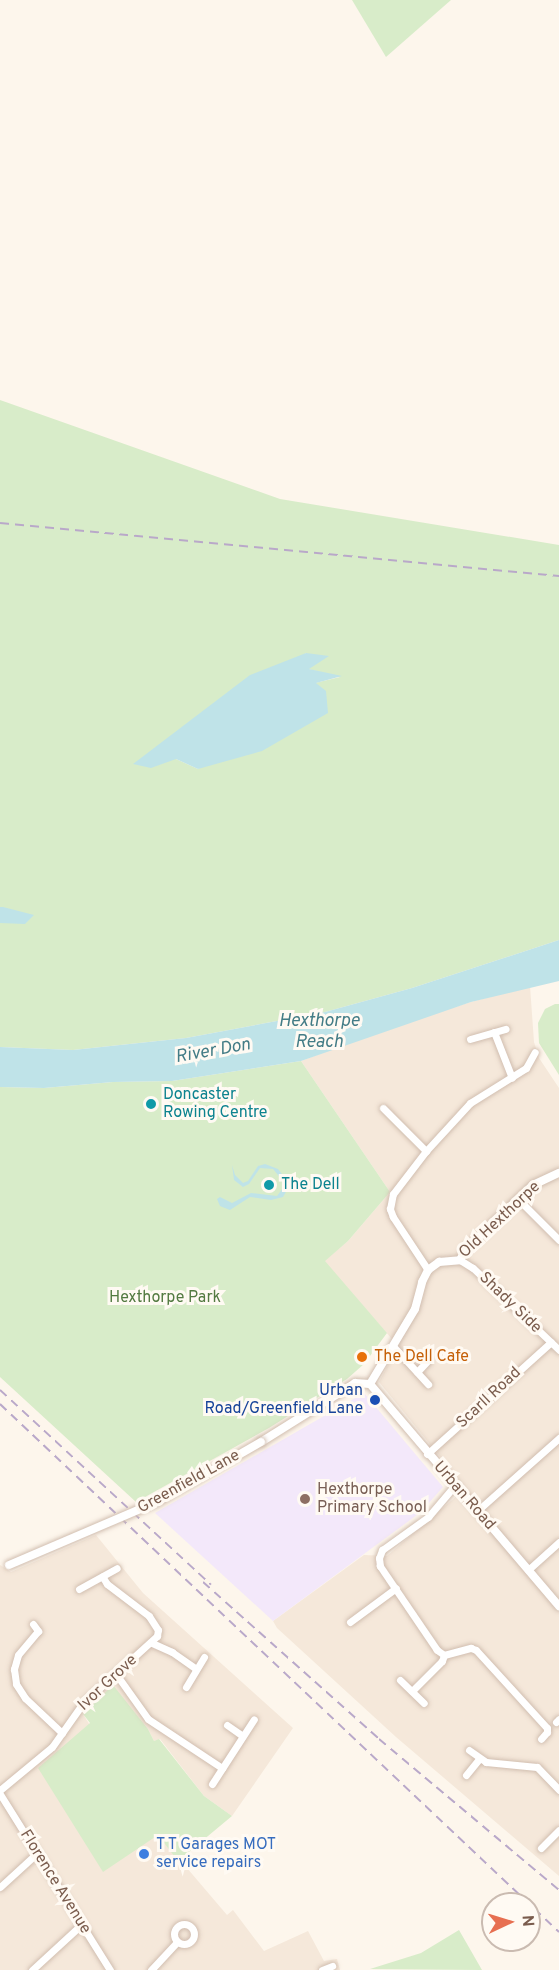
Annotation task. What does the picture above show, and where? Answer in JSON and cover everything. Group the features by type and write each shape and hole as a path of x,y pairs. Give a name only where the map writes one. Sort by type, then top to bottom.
{"street":[{"path":"470,1039 506,1029"},
{"path":"494,1032 512,1078"},
{"path":"370,1384 415,1309 422,1282 428,1270 393,1217 390,1209 393,1194 426,1150 470,1103 512,1078 531,1063 535,1052"},
{"path":"383,1108 426,1150"},
{"name":"Old Hexthorpe","path":"428,1270 439,1262 460,1260 466,1249 533,1185 559,1173"},
{"path":"518,1199 559,1240"},
{"name":"Shady Side","path":"460,1260 473,1268 559,1350"},
{"name":"Scarll Road","path":"427,1454 551,1342"},
{"path":"393,1346 428,1384"},
{"path":"417,1372 428,1360"},
{"name":"Greenfield Lane","path":"0,1568 157,1502 261,1442 355,1383 370,1384"},
{"name":"Urban Road","path":"370,1384 427,1454 559,1606"},
{"path":"477,1511 559,1438"},
{"path":"455,1485 428,1517 380,1554 380,1566 437,1650 444,1655 454,1654 466,1648 476,1650 547,1728 547,1732 541,1739"},
{"path":"528,1570 559,1542"},
{"path":"79,1590 117,1568"},
{"name":"Ivor Grove","path":"0,1792 52,1748 83,1703 158,1636 154,1622 107,1584 102,1576"},
{"path":"350,1622 396,1588"},
{"path":"33,1624 38,1631 18,1655 14,1669 16,1684 25,1698 62,1733"},
{"path":"152,1643 172,1652 196,1669"},
{"path":"412,1691 442,1661 444,1655"},
{"path":"186,1687 204,1657"},
{"path":"116,1674 148,1719 222,1768"},
{"path":"400,1680 424,1702"},
{"path":"212,1784 254,1719"},
{"path":"227,1725 243,1736"},
{"path":"470,1750 479,1759 532,1765 559,1790"},
{"path":"466,1775 479,1759"},
{"name":"Florence Avenue","path":"0,1792 36,1854 110,1970"},
{"path":"541,1848 559,1830"},
{"path":"0,1887 36,1854"},
{"path":"32,1970 81,1925"},
{"path":"151,1970 177,1942"},
{"path":"322,1970 332,1966"}],"shaded area":[{"path":"530,986 534,1042 539,1058 559,1088 559,1876 396,1737 277,1628 273,1621 364,1555 387,1556 466,1488 379,1382 398,1346 324,1261 348,1241 390,1192 301,1061 395,1026"},
{"name":"Hexthorpe Primary School","path":"364,1393 443,1487 421,1512 273,1621 155,1513"},
{"path":"96,1535 143,1593 293,1728 232,1816 204,1796 160,1739 154,1741 148,1729 113,1686 83,1714 158,1834 227,1915 233,1910 264,1951 308,1931 324,1961 337,1959 340,1970 0,1970 0,1565 11,1572"}],"green space":[{"path":"352,0 451,0 386,57"},
{"path":"0,400 280,499 559,545 559,940 412,988 325,1012 186,1038 73,1050 0,1047","holes":["306,653 308,669 340,677 315,683 317,687 198,769 176,759"]},
{"path":"559,1004 559,1075 539,1043 538,1023 545,1009"},
{"name":"Hexthorpe Park","path":"301,1061 390,1192 348,1241 325,1261 387,1333 364,1364 347,1379 269,1428 136,1502 0,1377 0,1087 44,1088 113,1082 172,1081"},
{"path":"113,1685 148,1729 154,1741 159,1739 204,1796 232,1816 178,1861 158,1835 103,1872 38,1768 90,1723 83,1714"},
{"path":"459,1930 482,1970 370,1969 421,1953"}],"water":[{"path":"306,653 329,656 309,669 342,676 316,683 326,691 328,713 262,751 198,769 176,759 151,768 133,764 250,675"},
{"path":"0,907 34,915 25,924 0,923"},
{"path":"559,940 559,981 471,1002 301,1061 172,1081 113,1082 44,1088 0,1087 0,1047 73,1050 186,1038 325,1012 412,988"},
{"path":"265,1164 278,1169 286,1179 287,1190 283,1197 271,1200 250,1197 230,1210 220,1206 217,1199 220,1197 232,1203 251,1193 277,1196 283,1188 283,1181 273,1169 260,1168 249,1184 243,1187 234,1180 232,1165 235,1175 243,1183 248,1181 258,1166"}],"railway":[{"path":"0,523 559,576"},
{"path":"0,1390 211,1585"},
{"path":"0,1404 559,1932"},
{"path":"203,1582 379,1739 559,1890"}],"place":[{"name":"Doncaster Rowing Centre","path":"151,1104"},
{"name":"The Dell","path":"269,1185"},
{"name":"The Dell Cafe","path":"362,1357"},
{"name":"Urban Road/Greenfield Lane","path":"375,1400"},
{"name":"Hexthorpe Primary School","path":"305,1499"},
{"name":"T T Garages MOT service repairs","path":"144,1854"}],"water label":[{"name":"Hexthorpe Reach","path":"319,1033"},
{"name":"River Don","path":"213,1052"}]}
